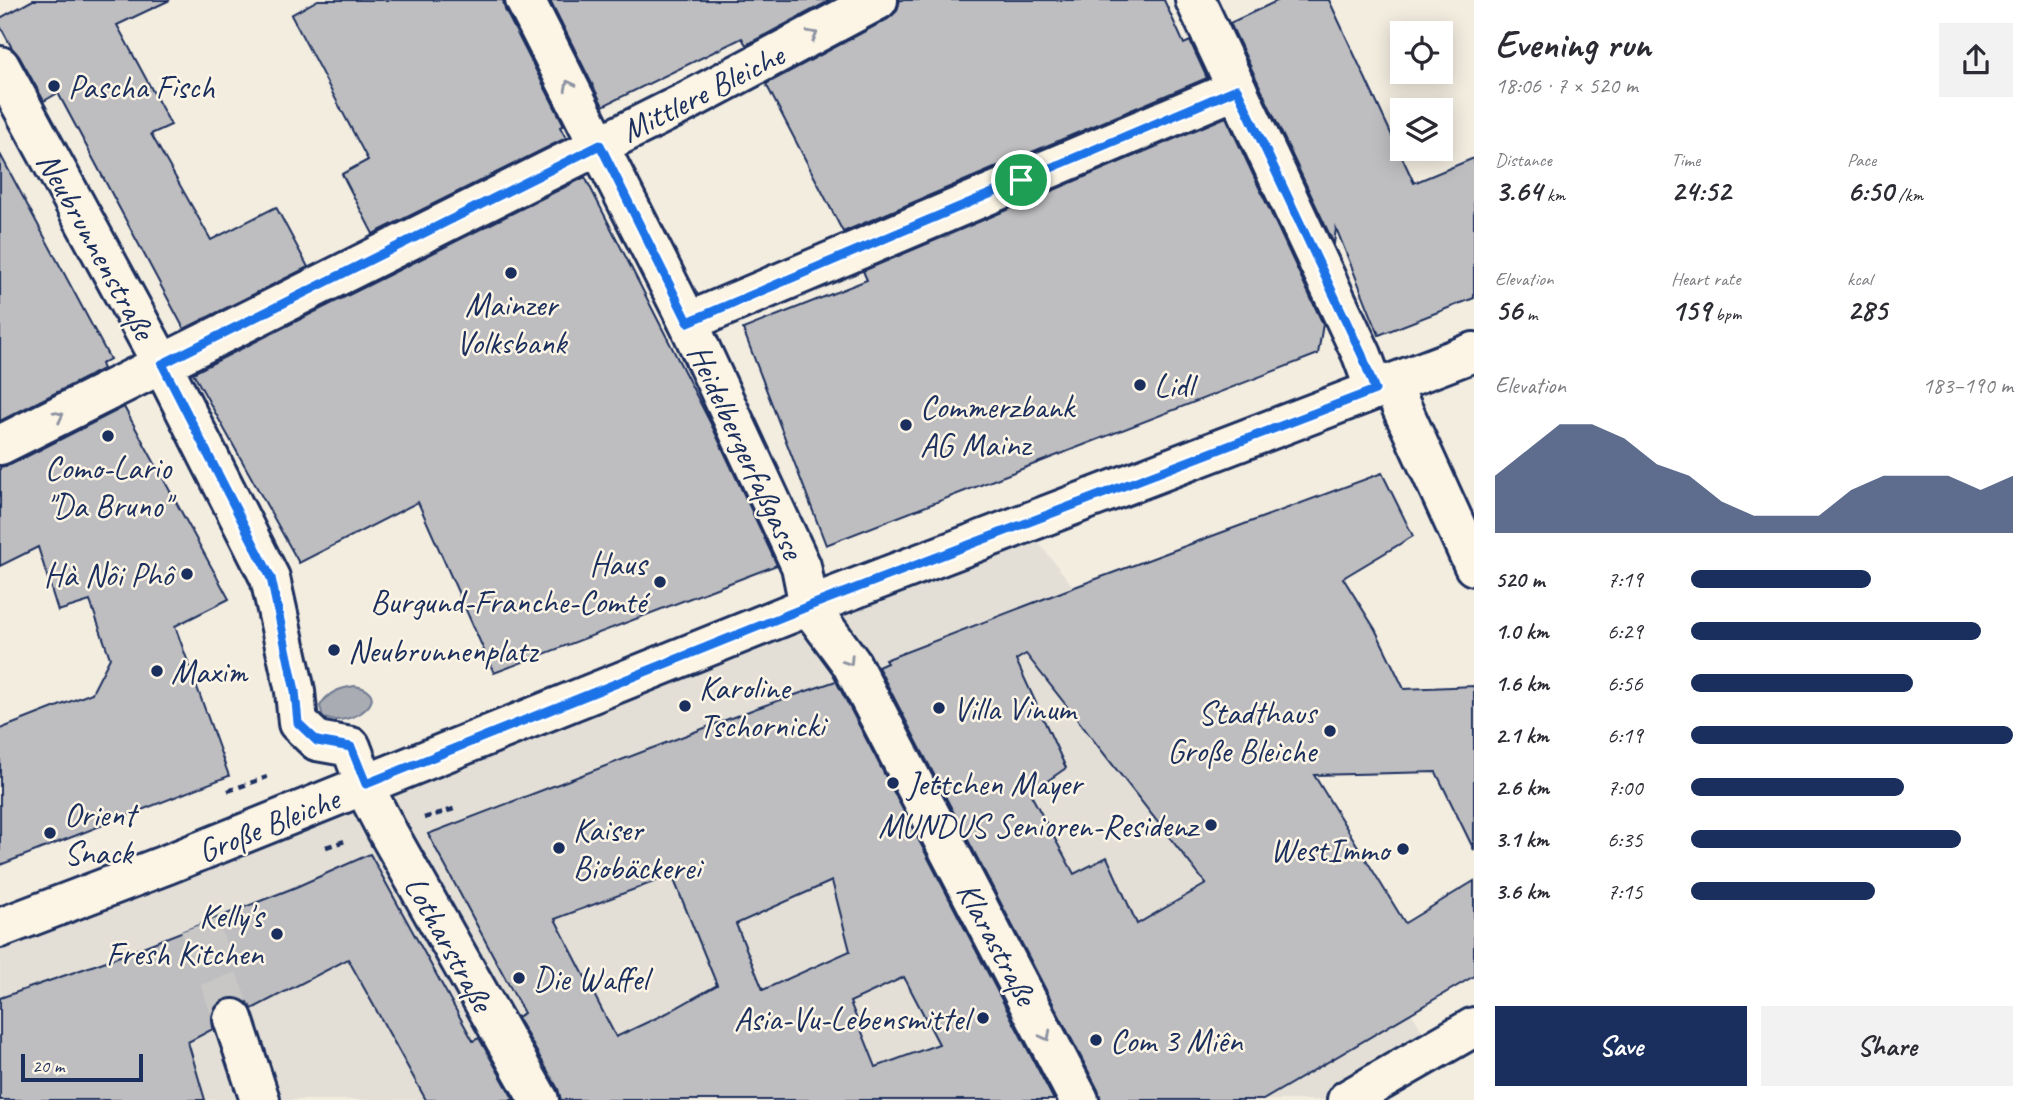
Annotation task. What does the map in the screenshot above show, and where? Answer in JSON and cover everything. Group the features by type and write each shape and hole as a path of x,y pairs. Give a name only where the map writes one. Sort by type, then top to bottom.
{"street":[{"name":"Heidelbergerfaßgasse","path":"525,0 688,322 801,566 809,606"},
{"name":"Mittlere Bleiche","path":"0,445 687,102 878,0"},
{"path":"1195,0 1362,355 1383,387 1474,566"},
{"name":"Neubrunnenstraße","path":"0,66 162,364 271,578 295,691 298,723 317,741 351,747 366,784"},
{"path":"688,322 1097,137 1237,89"},
{"name":"Große Bleiche","path":"2,923 366,784 809,606 1474,352"},
{"name":"Klarastraße","path":"809,606 852,663 1079,1100"},
{"name":"Lotharstraße","path":"366,784 371,800 396,847 539,1100"},
{"path":"233,1019 260,1100"},
{"path":"1347,1100 1474,1027"}],"shaded area":[{"path":"1034,537 1406,1005 1446,1068 1392,1100 0,1100 0,926"},
{"path":"355,686 371,695 371,702 366,709 347,719 323,718 320,706 327,697 339,690"}],"building":[{"path":"33,0 170,0 117,25 171,125 151,134 211,240 276,207 308,267 184,329 58,93 44,101 0,26 0,18"},
{"path":"318,0 503,0 505,10 564,125 560,127 566,138 373,234 342,174 368,160 291,15"},
{"path":"550,0 831,0 746,45 742,38 603,106"},
{"path":"900,0 1164,0 1184,44 1190,41 1207,78 843,232 766,84 888,19 897,11"},
{"path":"1279,0 1329,0 1390,131 1390,161 1404,161 1414,183 1474,158 1474,298 1379,335 1336,228 1334,244 1230,23"},
{"path":"1226,117 1323,324 1318,354 826,545 743,329 867,280 863,271"},
{"path":"0,154 110,359 101,364 103,369 0,421"},
{"name":"Mainzer Volksbank","path":"585,177 712,426 777,565 494,673 418,502 299,563 193,373"},
{"path":"124,407 229,599 175,626 229,776 0,865 0,729 92,693 110,658 90,601 58,611 38,547 0,566 0,467 10,465"},
{"path":"1382,473 1413,536 1343,578 1375,629 1404,689 1474,686 1474,850 1436,772 1314,775 1405,923 1474,881 1474,976 1263,1100 1101,1100 878,667 887,663 885,660","holes":["1026,654 1206,884 1137,924 1107,857 1074,874 1030,793 1066,768 1016,660"]},
{"path":"836,681 1054,1100 561,1100 558,1089 517,1017 524,1013 428,834 757,708","holes":["672,875 717,985 616,1037 555,919","832,881 850,951 763,990 736,924","904,977 939,1044 876,1067 850,1002"]},
{"path":"370,854 473,1041 479,1038 514,1100 426,1100 348,959 252,1009 247,1002 237,998 227,998 217,1004 212,1015 213,1029 188,1042 205,1100 0,1100 0,998 112,959 296,887"}],"tunnel":[{"path":"199,925 233,1019"}],"place":[{"name":"Pascha Fisch","path":"54,86"},
{"name":"Mainzer Volksbank","path":"511,273"},
{"name":"Lidl","path":"1140,385"},
{"name":"Commerzbank AG Mainz","path":"906,425"},
{"name":"Como-Lario \"Da Bruno\"","path":"108,436"},
{"name":"Hà Nôi Phô","path":"187,574"},
{"name":"Haus Burgund-Franche-Comté","path":"660,582"},
{"name":"Neubrunnenplatz","path":"334,650"},
{"name":"Maxim","path":"157,671"},
{"name":"Karoline Tschornicki","path":"685,706"},
{"name":"Villa Vinum","path":"939,708"},
{"name":"Stadthaus Große Bleiche","path":"1330,731"},
{"name":"Jettchen Mayer","path":"893,783"},
{"name":"MUNDUS Senioren-Residenz","path":"1211,825"},
{"name":"Orient Snack","path":"50,833"},
{"name":"Kaiser Biobäckerei","path":"559,848"},
{"name":"WestImmo","path":"1403,849"},
{"name":"Kelly's Fresh Kitchen","path":"277,934"},
{"name":"Die Waffel","path":"519,978"},
{"name":"Asia-Vu-Lebensmittel","path":"983,1018"},
{"name":"Com 3 Miên","path":"1096,1040"}],"route":[{"path":"1237,89 1362,355 1375,390 809,606 366,784 351,747 317,741 298,723 295,691 271,578 162,364 600,145 688,322 1021,180 1237,89"}]}
